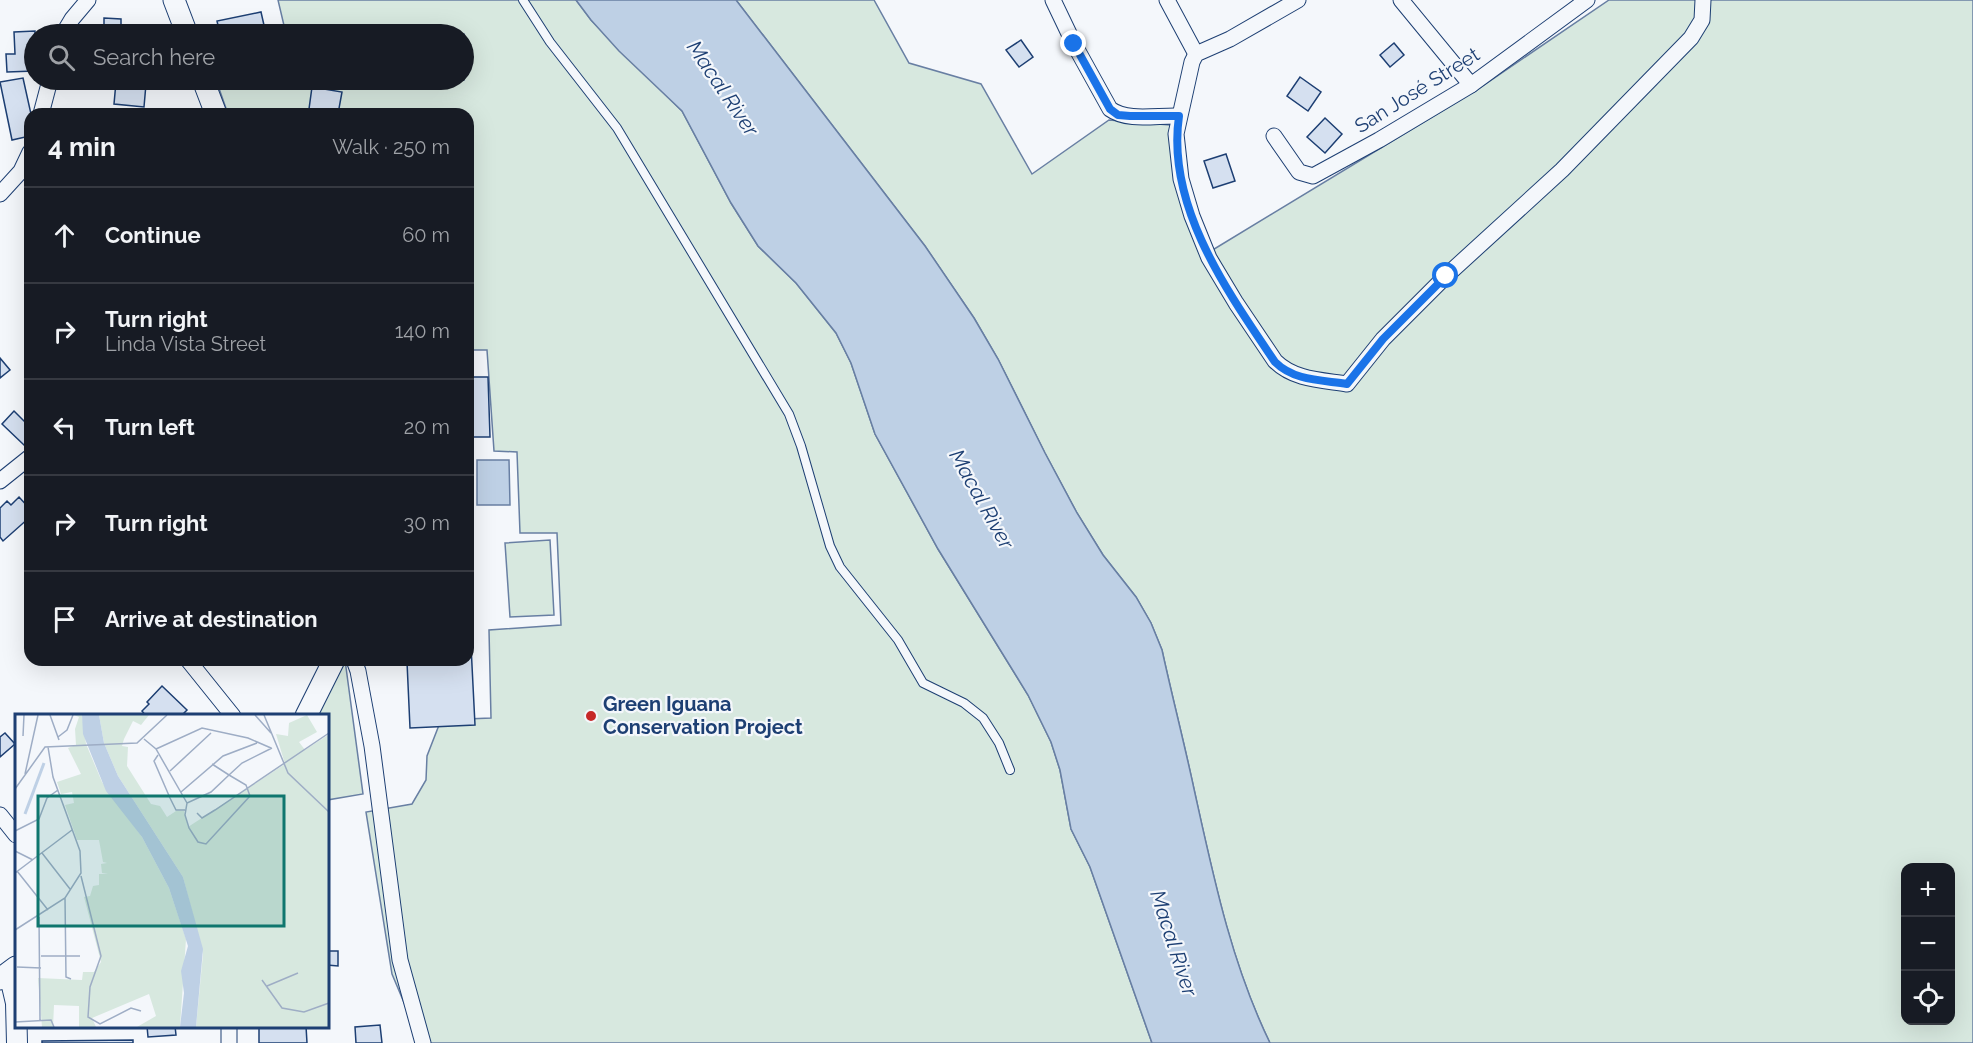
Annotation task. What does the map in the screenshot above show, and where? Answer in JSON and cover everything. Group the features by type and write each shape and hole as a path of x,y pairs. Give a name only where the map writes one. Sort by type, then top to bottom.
{"main road":[{"path":"174,0 183,24"},
{"path":"207,90 214,108"},
{"path":"307,714 331,666"}],"street":[{"path":"69,24 88,0"},
{"path":"1053,0 1110,109 1118,115 1179,116"},
{"path":"1167,0 1196,54"},
{"path":"1299,0 1230,39 1196,54 1179,116 1176,134 1178,156 1190,207 1209,258 1275,362 1294,375 1347,384 1383,339 1446,276 1562,170 1691,38 1702,20 1703,0"},
{"path":"1401,0 1471,85"},
{"name":"San José Street","path":"1274,136 1299,172 1313,176 1471,85 1587,0"},
{"path":"43,108 47,90"},
{"path":"0,194 24,165"},
{"path":"0,481 24,462"},
{"path":"193,666 231,714"},
{"path":"356,666 372,746 400,960 423,1043"},
{"path":"0,815 15,834"},
{"path":"8,973 15,1003"},
{"path":"16,1028 17,1043"}],"lane":[{"path":"523,0 550,42 617,128 789,414 801,446 830,546 840,567 898,640 923,683 964,703 983,718 999,743 1010,770"}],"shaded area":[{"path":"278,0 576,0 591,20 682,111 731,203 758,246 796,283 836,333 851,363 875,434 938,549 1028,695 1051,742 1060,770 1071,829 1090,867 1152,1043 421,1043 392,974 366,812 412,804 426,780 427,756 441,720 491,718 489,630 561,625 557,533 520,533 517,452 494,451 487,350 474,350 474,108 226,108 220,90 474,90 474,24 284,24"},
{"path":"736,0 874,0 909,63 981,84 1032,174 1109,120 1170,125 1206,254 1478,89 1609,0 1973,0 1973,1043 1270,1043 1244,982 1224,918 1162,650 1151,623 1136,597 1103,555 1077,513 998,359 974,318 925,246"},
{"path":"550,540 554,615 510,617 505,543"},
{"path":"329,666 346,666 363,794 328,800 328,714 305,714"}],"water":[{"name":"Macal River","path":"576,0 736,0 925,246 974,318 998,359 1077,513 1103,555 1136,597 1151,623 1162,650 1224,918 1244,982 1270,1043 1152,1043 1090,867 1071,829 1060,770 1051,742 1028,695 938,549 875,434 851,363 836,333 796,283 758,246 731,203 682,111 619,51"},
{"path":"477,460 509,460 510,505 477,505"}],"building":[{"path":"261,12 264,24 218,24 217,21"},
{"path":"104,18 121,19 121,24 104,24"},
{"path":"14,32 24,32 24,71 7,72 6,54 15,54"},
{"path":"1021,40 1033,57 1019,67 1006,50"},
{"path":"1394,43 1404,55 1390,67 1380,55"},
{"path":"1300,77 1321,92 1308,111 1287,96"},
{"path":"23,78 30,108 24,108 24,137 12,140 0,82"},
{"path":"115,90 145,90 144,107 114,104"},
{"path":"312,90 342,92 339,108 309,108"},
{"path":"1325,118 1342,134 1325,153 1307,137"},
{"path":"1226,154 1235,181 1213,188 1204,161"},
{"path":"0,358 10,370 0,378"},
{"path":"474,377 488,377 490,437 474,437"},
{"path":"14,411 24,421 24,445 2,424"},
{"path":"19,497 24,502 24,522 3,541 0,537 0,508 7,501 11,505"},
{"path":"407,666 472,666 475,725 410,728"},
{"path":"162,686 187,710 183,714 144,714 142,711 149,704 147,702"},
{"path":"5,733 15,744 0,757 0,737"},
{"path":"328,951 338,951 338,966 328,965"},
{"path":"380,1025 382,1043 356,1043 355,1027"},
{"path":"147,1028 175,1028 176,1035 148,1037"},
{"path":"259,1028 306,1028 307,1043 259,1043"},
{"path":"133,1040 133,1043 42,1043 42,1041"}],"place":[{"name":"Green Iguana Conservation Project","path":"591,716"}],"route":[{"path":"1074,44 1110,109 1118,115 1179,116 1176,134 1181,179 1192,216 1209,258 1275,362 1283,369 1294,375 1310,379 1347,384 1383,339 1446,276"}]}
